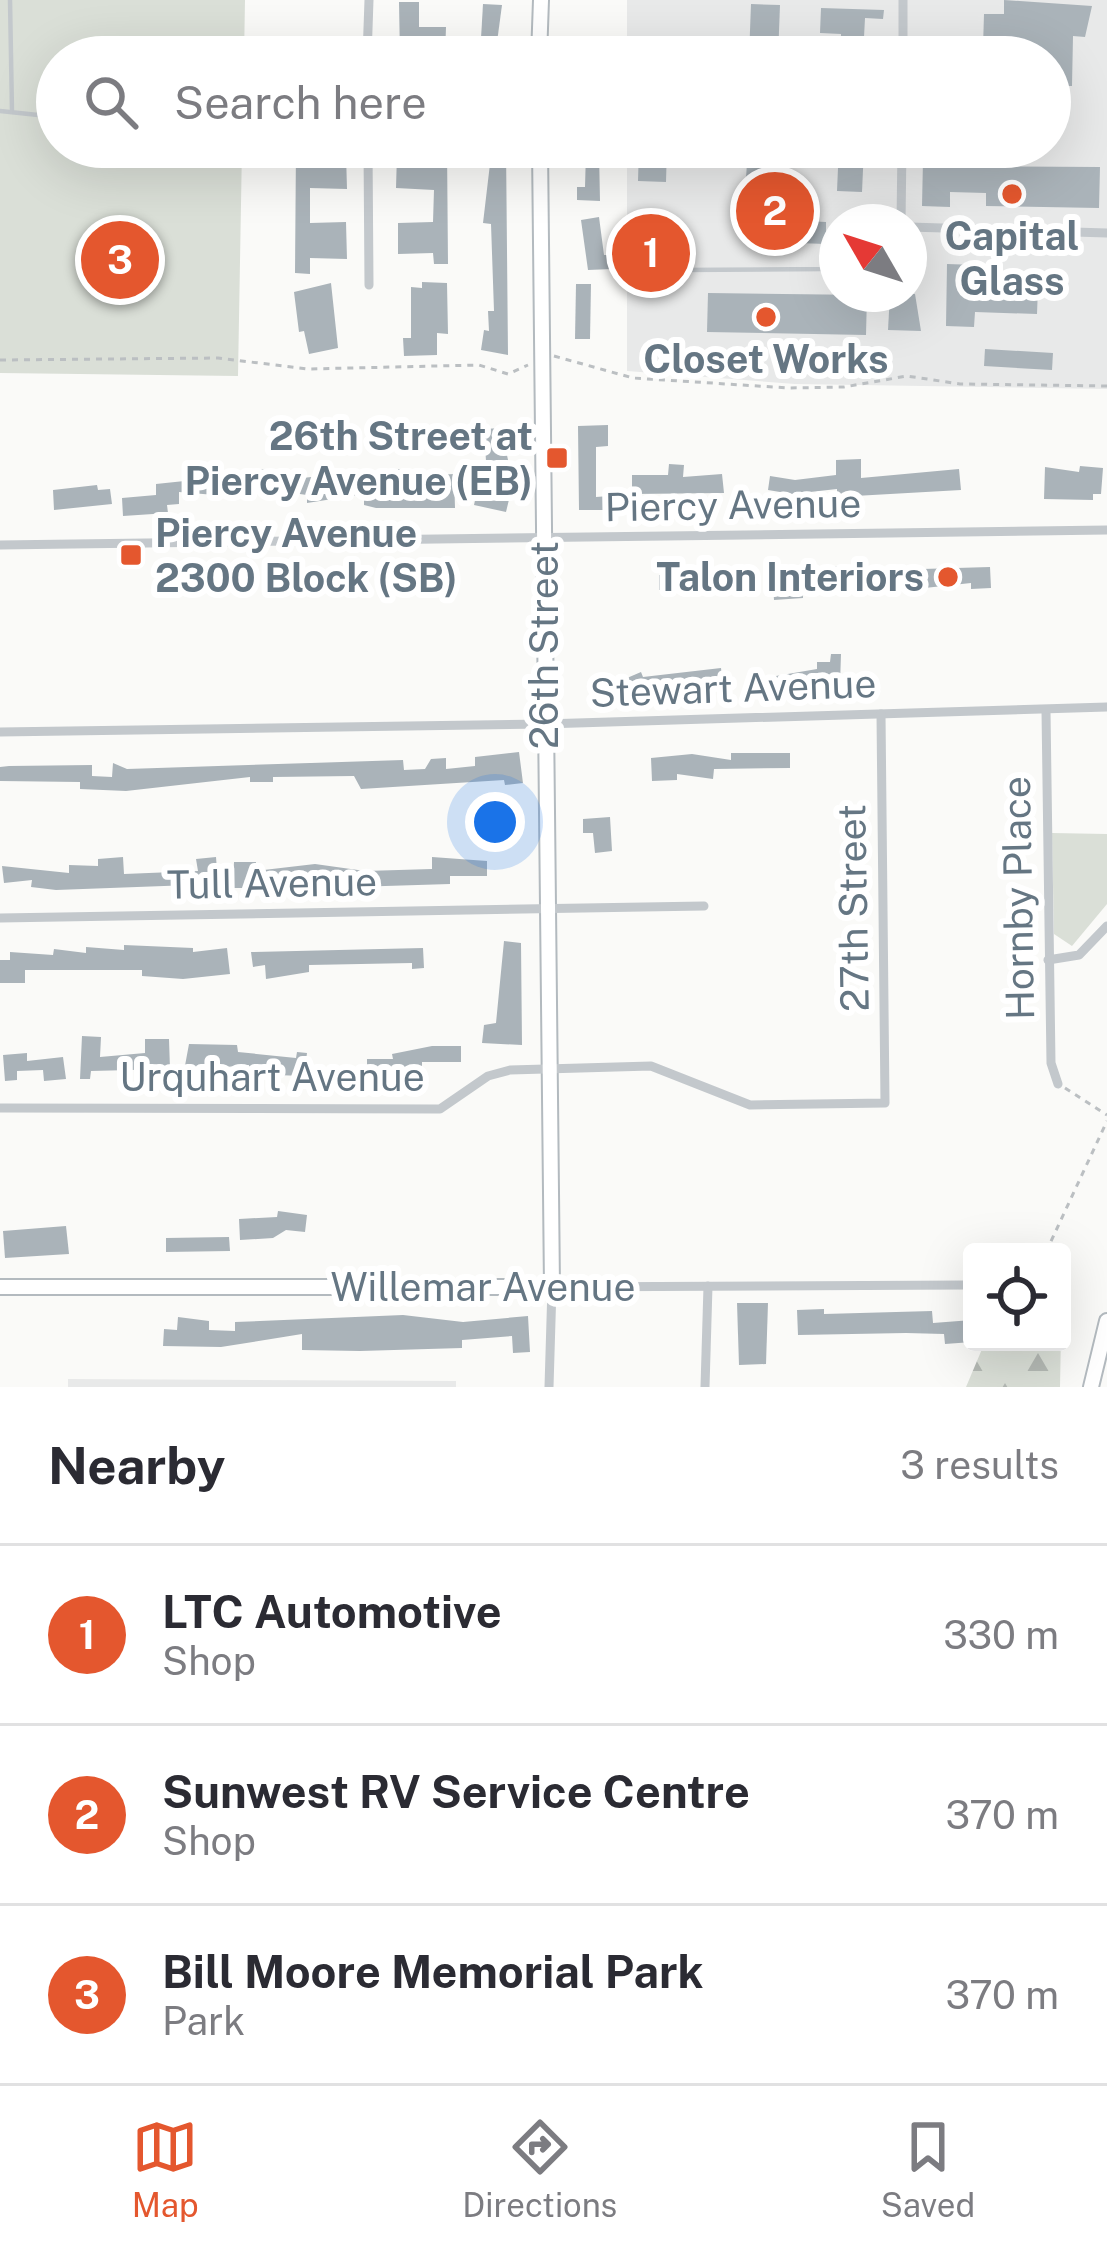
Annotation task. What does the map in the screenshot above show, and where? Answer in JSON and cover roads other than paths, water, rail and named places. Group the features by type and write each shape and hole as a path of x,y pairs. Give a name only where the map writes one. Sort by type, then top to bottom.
{"street":[{"path":"367,36 368,0"},
{"path":"540,36 541,0"},
{"path":"903,0 903,36"},
{"path":"368,168 369,285"},
{"name":"26th Street","path":"540,168 552,1287"},
{"path":"901,204 902,168"},
{"path":"927,227 1107,232"},
{"name":"Piercy Avenue","path":"0,545 1107,530"},
{"name":"Stewart Avenue","path":"0,732 544,724 1107,707"},
{"name":"Hornby Place","path":"1046,711 1051,1063 1058,1084"},
{"name":"27th Street","path":"881,713 885,1102"},
{"name":"Tull Avenue","path":"0,918 704,906"},
{"path":"1048,960 1079,955 1107,926"},
{"name":"Urquhart Avenue","path":"0,1108 440,1109 488,1076 550,1068 651,1066 750,1105 885,1102"},
{"name":"Willemar Avenue","path":"0,1287 963,1285"},
{"path":"705,1387 708,1286"},
{"path":"549,1387 552,1287"},
{"path":"1091,1387 1107,1321"}],"lane":[{"path":"10,0 12,112"},
{"path":"0,111 36,115"},
{"path":"679,270 819,269"}],"place":[{"name":"Capital Glass","path":"1012,194"},
{"name":"Sunwest RV Service Centre","path":"775,211"},
{"name":"LTC Automotive","path":"651,253"},
{"name":"Bill Moore Memorial Park","path":"120,260"},
{"name":"Closet Works","path":"766,317"},
{"name":"26th Street at Piercy Avenue (EB)","path":"557,458"},
{"name":"Piercy Avenue 2300 Block (SB)","path":"131,555"},
{"name":"Talon Interiors","path":"948,577"}]}
